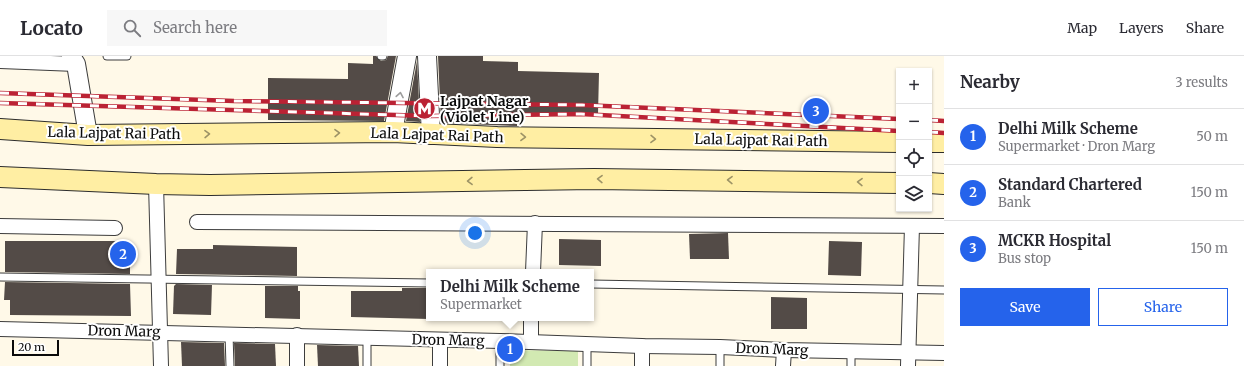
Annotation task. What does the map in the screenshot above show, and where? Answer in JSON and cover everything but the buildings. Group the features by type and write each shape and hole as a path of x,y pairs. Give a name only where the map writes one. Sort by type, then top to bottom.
{"main road":[{"name":"Lala Lajpat Rai Path","path":"0,129 88,135 393,132 431,135 896,142"},
{"path":"932,142 944,142"},
{"path":"0,177 156,184 594,178 896,183"},
{"path":"932,183 944,184"}],"street":[{"path":"0,56 0,61 76,59 88,135"},
{"path":"393,132 407,57 427,57 431,135"},
{"path":"156,184 161,366"},
{"path":"197,222 944,226"},
{"path":"533,269 535,223"},
{"path":"0,226 116,228"},
{"path":"908,366 912,226"},
{"path":"531,342 532,321"},
{"name":"Dron Marg","path":"0,329 297,335 784,350 944,353"},
{"path":"297,335 297,366"},
{"path":"440,340 440,366"},
{"path":"642,346 642,366"},
{"path":"784,350 784,366"}],"lane":[{"path":"107,56 127,56"},
{"path":"0,277 426,283"},
{"path":"594,284 944,290"},
{"path":"229,334 230,366"},
{"path":"367,337 367,366"},
{"path":"500,341 500,366"},
{"path":"587,343 587,366"},
{"path":"720,347 720,366"},
{"path":"851,351 851,366"}],"green space":[{"path":"510,350 578,351 578,366 510,366"}],"railway":[{"path":"0,93 234,101 582,105 896,119"},
{"path":"0,103 429,116 581,114 896,131"},
{"path":"932,120 944,121"},
{"path":"932,132 944,133"}],"place":[{"name":"Lajpat Nagar (Violet Line)","path":"424,109"},
{"name":"MCKR Hospital","path":"816,111"},
{"name":"Standard Chartered","path":"123,254"},
{"name":"Delhi Milk Scheme","path":"510,349"}]}
